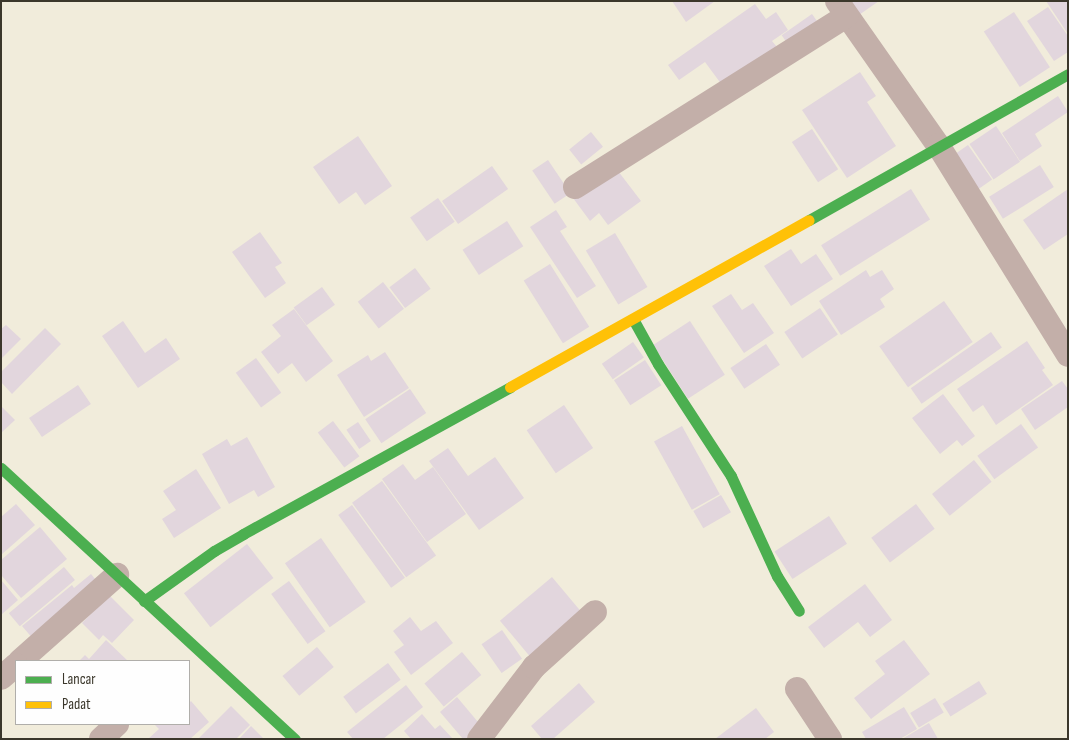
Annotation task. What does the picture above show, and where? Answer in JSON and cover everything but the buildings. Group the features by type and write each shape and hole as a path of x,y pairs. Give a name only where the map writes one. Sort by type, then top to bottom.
{"street":[{"path":"575,187 842,9 938,145 1068,355"},
{"path":"144,601 185,571 243,534 633,319 938,145 1068,74"},
{"path":"633,319 658,364 727,470 777,576 799,611"},
{"path":"1,468 144,601 192,656 295,739"},
{"path":"21,660 117,575"},
{"path":"479,739 496,720 525,677 595,612"},
{"path":"1,678 15,666"},
{"path":"797,689 830,739"},
{"path":"101,739 116,725"}],"traffic: fast":[{"path":"809,220 1068,74"},
{"path":"633,319 658,364 731,476 777,576 799,611"},
{"path":"144,601 214,551 243,534 510,387"},
{"path":"1,468 295,739"}],"traffic: slow":[{"path":"510,387 809,220"}]}
